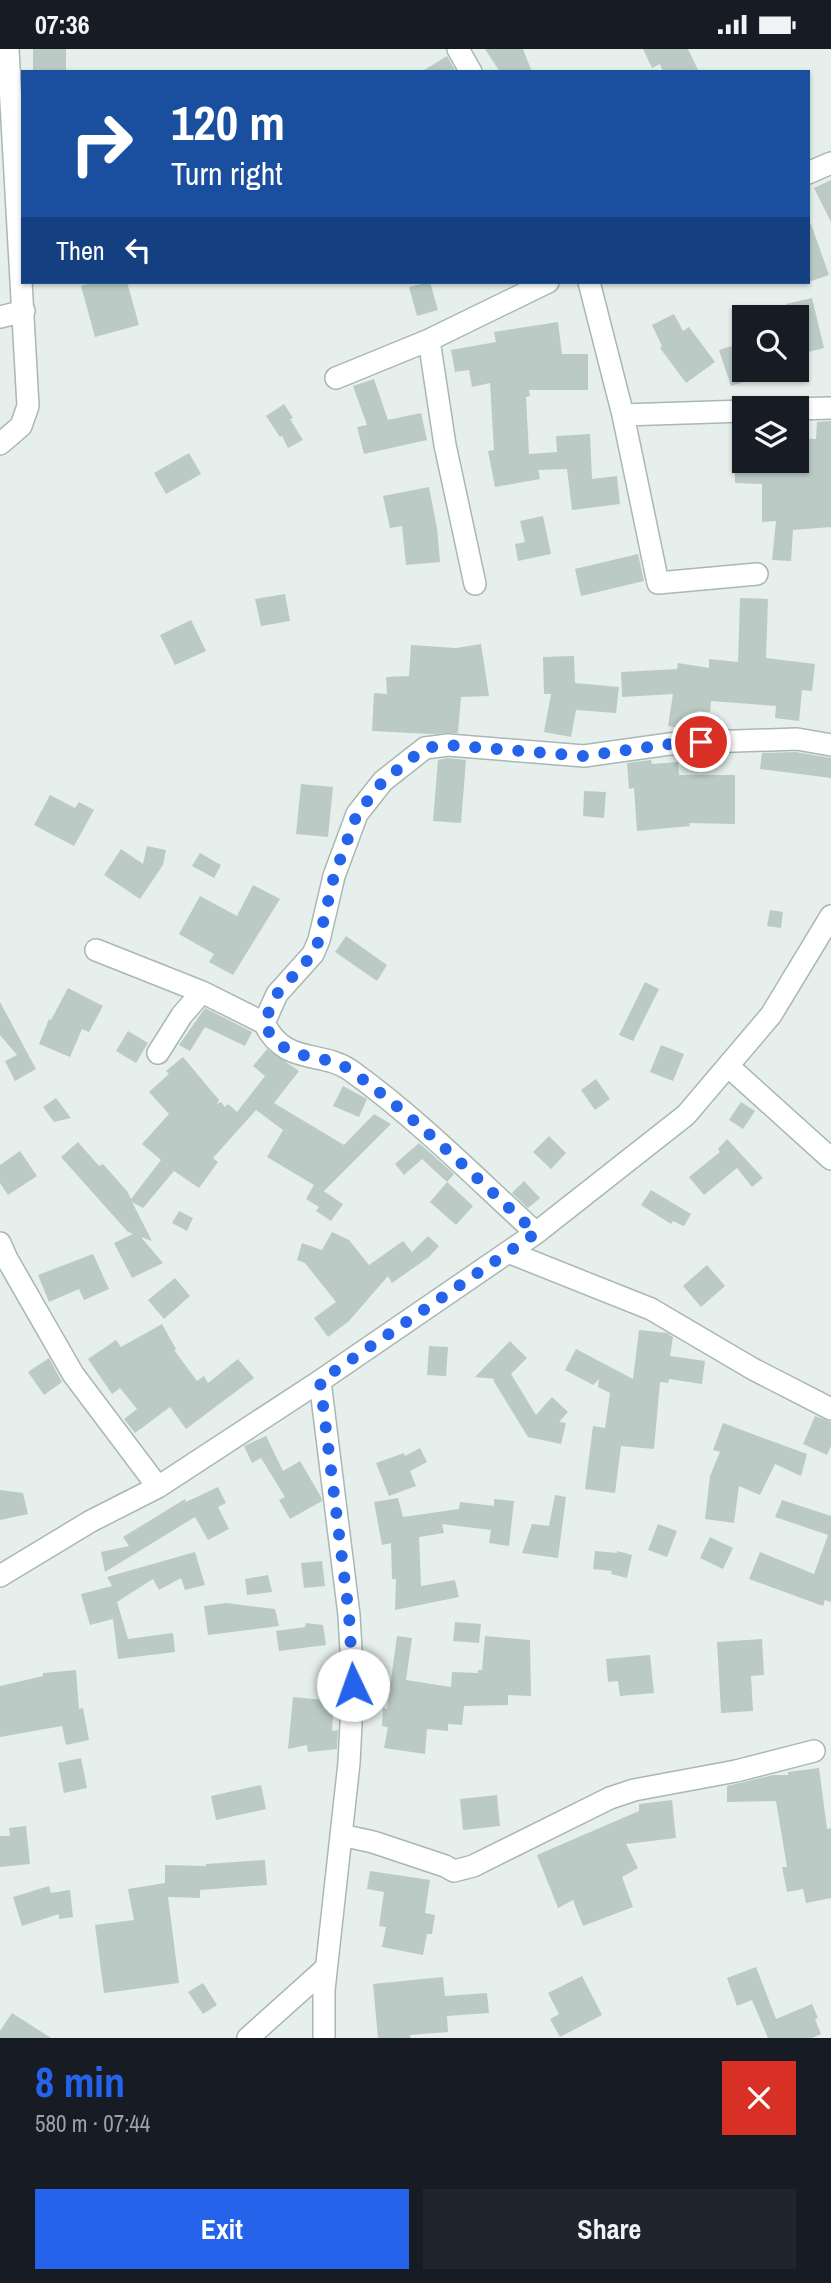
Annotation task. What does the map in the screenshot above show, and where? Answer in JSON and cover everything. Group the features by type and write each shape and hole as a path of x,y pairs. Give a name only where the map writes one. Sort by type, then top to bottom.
{"street":[{"path":"8,49 21,265"},
{"path":"458,49 470,70"},
{"path":"810,172 831,163"},
{"path":"0,444 21,426 28,405 22,284"},
{"path":"336,378 429,340 544,284"},
{"path":"590,284 623,415 658,583 757,574"},
{"path":"0,317 24,311"},
{"path":"429,340 445,445 475,584"},
{"path":"809,409 831,408"},
{"path":"623,415 732,411"},
{"path":"264,1023 276,995 313,954 319,940 334,876 357,814 383,781 425,748 448,745 584,756 677,743 797,739 831,745"},
{"path":"0,1576 91,1521 158,1487 320,1381 536,1233 686,1115 771,1015 831,916"},
{"path":"96,950 202,992 264,1023 280,1044 304,1057 346,1068 398,1108 536,1233"},
{"path":"158,1053 182,1015 202,992"},
{"path":"728,1066 831,1159"},
{"path":"0,1243 73,1374 158,1487"},
{"path":"508,1252 651,1309 775,1381 831,1409"},
{"path":"320,1381 349,1615 353,1685 349,1763 326,1968 324,2038"},
{"path":"341,1835 373,1842 454,1871 473,1866 610,1798 634,1790 736,1771 814,1751"},
{"path":"248,2038 326,1968"}],"building":[{"path":"33,49 66,49 66,70 33,70"},
{"path":"485,49 523,49 531,70 499,70"},
{"path":"643,49 688,49 698,70 662,70 660,64 652,68"},
{"path":"447,56 455,70 424,70"},
{"path":"831,180 831,222 814,188"},
{"path":"810,224 811,224 829,275 810,281"},
{"path":"128,284 139,325 95,337 81,286"},
{"path":"431,284 438,310 417,316 409,287"},
{"path":"812,298 824,348 809,352 809,305 786,304"},
{"path":"674,314 683,331 689,327 715,362 686,383 660,348 662,346 652,325"},
{"path":"558,322 562,354 588,354 588,390 529,390 530,396 526,397 529,454 557,452 556,436 590,434 592,479 617,476 620,504 572,510 567,469 538,470 540,479 495,487 488,451 494,450 490,383 472,387 469,370 455,372 451,350 496,342 494,332"},
{"path":"732,346 732,382 743,382 731,386 719,350"},
{"path":"374,379 388,420 421,413 427,440 364,454 357,427 367,425 353,386"},
{"path":"284,404 303,440 288,448 266,416"},
{"path":"831,421 831,527 793,530 791,561 772,560 776,521 762,522 762,484 735,483 735,473 809,473 809,439 816,439 817,422"},
{"path":"189,453 201,474 166,494 154,473"},
{"path":"429,487 440,562 406,565 402,526 390,528 383,496"},
{"path":"543,516 551,554 518,561 515,544 525,542 520,521"},
{"path":"638,554 644,581 581,596 575,569"},
{"path":"285,594 290,621 261,626 255,599"},
{"path":"740,598 768,599 766,658 815,664 812,691 802,690 799,721 775,718 776,706 711,701 710,712 697,711 695,729 686,729 668,726 673,694 622,697 621,672 677,669 678,663 709,668 709,659 738,662"},
{"path":"191,620 206,651 175,665 160,635"},
{"path":"481,644 489,696 461,697 458,733 372,731 374,693 387,694 386,677 409,676 411,645 456,648"},
{"path":"574,656 575,683 619,687 616,713 576,710 571,737 544,732 551,694 544,694 543,657"},
{"path":"796,752 831,758 831,778 760,769 762,753"},
{"path":"438,760 466,760 461,823 433,821"},
{"path":"651,760 652,764 678,762 679,775 735,775 735,824 689,823 690,826 637,831 634,788 629,789 627,763"},
{"path":"301,784 333,787 328,837 296,834"},
{"path":"584,791 606,792 604,818 583,816"},
{"path":"50,795 75,808 79,802 94,810 74,846 34,825"},
{"path":"147,846 166,850 163,865 140,899 104,875 121,849 143,864"},
{"path":"200,853 221,865 214,878 192,866"},
{"path":"253,885 280,899 233,975 209,962 214,954 179,934 200,896 237,916"},
{"path":"770,910 783,912 781,928 767,926"},
{"path":"346,936 387,965 377,981 335,952"},
{"path":"645,982 659,989 633,1041 619,1035"},
{"path":"68,988 103,1006 89,1032 82,1029 70,1057 39,1044 49,1019 51,1020"},
{"path":"0,1002 36,1069 15,1081 5,1061 17,1055 0,1035"},
{"path":"205,1008 252,1032 245,1046 205,1027 190,1051 179,1045"},
{"path":"128,1031 148,1043 136,1063 116,1051"},
{"path":"661,1045 684,1054 673,1081 650,1072"},
{"path":"267,1049 299,1071 274,1103 344,1145 374,1114 391,1124 324,1191 322,1190 343,1204 331,1221 316,1211 319,1207 306,1199 314,1185 267,1157 283,1130 256,1110 213,1158 218,1162 199,1188 174,1171 143,1208 132,1202 152,1241 141,1237 163,1263 132,1278 114,1243 133,1234 127,1231 61,1157 78,1142 99,1166 103,1164 131,1199 161,1160 142,1144 169,1114 149,1092 169,1074 166,1071 183,1057 219,1100 217,1104 221,1102 225,1107 228,1104 237,1112 265,1076 253,1066"},
{"path":"596,1079 610,1099 595,1110 581,1090"},
{"path":"343,1086 367,1099 359,1117 333,1106"},
{"path":"56,1098 71,1118 54,1122 43,1107"},
{"path":"741,1102 755,1111 743,1129 729,1120"},
{"path":"549,1136 566,1153 551,1169 533,1152"},
{"path":"727,1139 763,1178 752,1187 737,1168 704,1195 689,1177 720,1152 718,1149"},
{"path":"419,1143 454,1174 447,1182 422,1159 404,1175 395,1164"},
{"path":"20,1151 37,1176 8,1195 0,1183 0,1165"},
{"path":"524,1181 540,1198 528,1208 512,1193"},
{"path":"447,1182 473,1206 456,1225 430,1202"},
{"path":"651,1190 691,1214 684,1226 673,1221 671,1224 641,1205"},
{"path":"179,1211 193,1218 187,1231 172,1223"},
{"path":"332,1232 349,1240 369,1265 403,1241 412,1252 428,1236 439,1246 429,1257 392,1283 388,1276 349,1321 328,1337 314,1318 336,1302 305,1263 297,1260 302,1243 322,1250"},
{"path":"93,1254 109,1289 84,1300 79,1289 49,1302 38,1275"},
{"path":"707,1265 725,1286 701,1307 683,1286"},
{"path":"175,1278 190,1296 164,1319 148,1300"},
{"path":"162,1324 176,1349 174,1350 197,1381 204,1376 208,1383 238,1359 254,1378 186,1429 170,1407 135,1433 124,1419 137,1409 120,1388 112,1394 88,1359 116,1340 121,1347"},
{"path":"639,1330 667,1333 673,1337 670,1356 705,1361 702,1384 669,1379 668,1383 660,1382 654,1449 621,1446 615,1493 585,1489 593,1426 605,1428 610,1393 598,1387 599,1379 593,1385 565,1370 576,1349 633,1379"},
{"path":"510,1341 527,1358 511,1374 536,1415 552,1397 568,1412 559,1422 566,1423 561,1444 528,1437 493,1380 495,1379 475,1377"},
{"path":"429,1346 448,1347 446,1376 427,1375"},
{"path":"49,1358 62,1382 44,1395 28,1372"},
{"path":"815,1416 831,1422 831,1446 827,1455 803,1444"},
{"path":"723,1423 807,1454 801,1476 775,1464 760,1495 739,1486 734,1523 705,1519 710,1476 720,1452 713,1450"},
{"path":"266,1436 283,1471 300,1461 321,1497 322,1501 290,1519 279,1500 285,1497 261,1458 252,1463 244,1446"},
{"path":"420,1448 427,1462 410,1471 416,1486 389,1496 376,1463 404,1453 405,1456"},
{"path":"218,1487 226,1503 218,1507 229,1529 208,1540 195,1517 105,1572 101,1552 129,1546 123,1537 185,1499 186,1502"},
{"path":"0,1490 23,1493 28,1514 0,1520"},
{"path":"555,1495 566,1497 558,1558 522,1553 532,1524 549,1526"},
{"path":"398,1498 403,1517 459,1509 460,1502 494,1506 494,1499 514,1501 509,1546 489,1543 491,1530 442,1524 444,1533 419,1537 421,1586 455,1580 459,1597 395,1610 396,1579 392,1579 391,1543 382,1545 374,1502"},
{"path":"782,1500 831,1516 831,1602 825,1600 823,1606 749,1579 760,1552 814,1574 828,1535 775,1517"},
{"path":"658,1524 677,1531 667,1557 648,1550"},
{"path":"710,1537 733,1548 723,1569 700,1558"},
{"path":"595,1551 617,1551 632,1555 627,1578 611,1574 612,1571 593,1569"},
{"path":"195,1552 205,1585 185,1590 181,1578 159,1590 153,1579 117,1602 128,1639 173,1633 175,1652 118,1659 113,1619 90,1625 81,1594 112,1586 107,1577"},
{"path":"322,1561 325,1586 304,1588 301,1563"},
{"path":"268,1575 272,1592 247,1595 245,1579"},
{"path":"226,1603 275,1609 279,1626 208,1635 204,1606"},
{"path":"455,1622 481,1624 479,1643 453,1641"},
{"path":"306,1623 323,1625 326,1645 279,1651 276,1631 305,1627"},
{"path":"397,1636 412,1638 406,1680 451,1687 452,1672 478,1673 478,1670 482,1670 485,1636 530,1640 531,1696 508,1695 508,1705 464,1706 462,1725 448,1724 448,1731 427,1729 425,1754 384,1748 388,1727 382,1726 383,1708 387,1709"},
{"path":"762,1639 764,1675 751,1676 753,1711 721,1713 717,1642"},
{"path":"650,1655 654,1693 620,1696 618,1681 608,1682 606,1659"},
{"path":"76,1670 79,1709 83,1708 89,1740 66,1745 62,1726 0,1737 0,1686 43,1676 43,1673"},
{"path":"293,1697 334,1701 332,1731 338,1730 337,1749 308,1752 307,1745 288,1749"},
{"path":"81,1758 87,1788 64,1793 58,1763"},
{"path":"819,1768 827,1829 831,1828 831,1898 806,1903 803,1889 787,1892 782,1867 787,1867 776,1801 727,1802 727,1786"},
{"path":"261,1785 266,1809 216,1820 211,1796"},
{"path":"497,1795 500,1826 463,1830 460,1799"},
{"path":"672,1800 676,1838 626,1844 638,1868 622,1877 633,1907 583,1926 573,1900 558,1908 537,1855 639,1811 639,1804"},
{"path":"26,1826 30,1864 0,1867 0,1836 10,1836 9,1828"},
{"path":"265,1860 267,1885 200,1890 200,1898 168,1897 179,1983 104,1993 95,1925 134,1920 128,1889 165,1883 165,1865 206,1866"},
{"path":"370,1871 430,1880 425,1913 435,1915 432,1934 427,1934 423,1955 382,1947 386,1927 379,1926 384,1892 367,1889"},
{"path":"49,1886 51,1893 70,1890 73,1917 59,1919 59,1914 22,1926 13,1897"},
{"path":"756,1967 776,2019 812,2004 821,2034 812,2038 768,2038 752,2000 737,2006 727,1978"},
{"path":"582,1976 602,2015 560,2037 550,2019 559,2014 548,1993"},
{"path":"443,1977 445,1996 487,1993 489,2013 447,2016 448,2032 410,2035 411,2038 378,2038 373,1984"},
{"path":"203,1983 217,2005 203,2014 188,1992"},
{"path":"12,2013 51,2038 0,2038 0,2031"}],"route":[{"path":"353,1685 349,1615 320,1381 536,1233 398,1108 346,1068 304,1057 280,1044 264,1023 276,995 313,954 319,940 334,876 357,814 383,781 425,748 448,745 584,756 701,742"}]}
